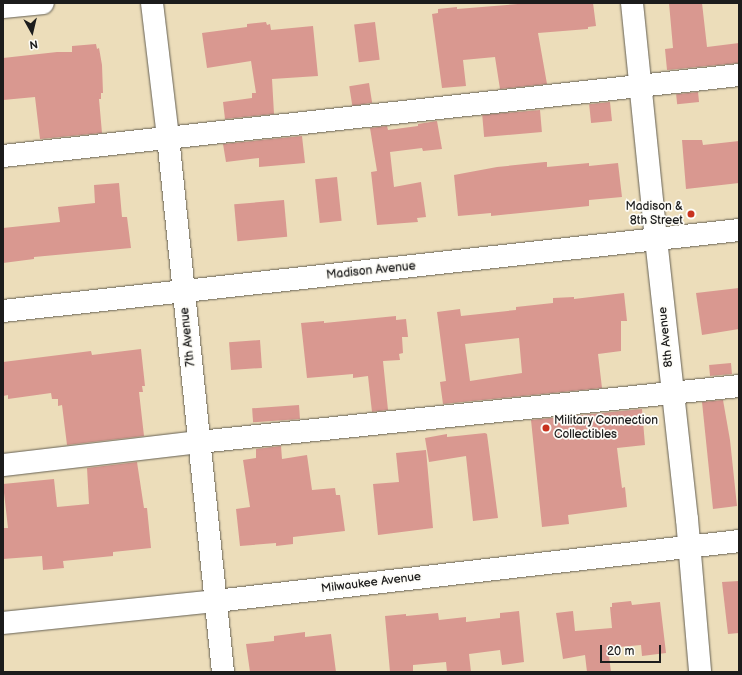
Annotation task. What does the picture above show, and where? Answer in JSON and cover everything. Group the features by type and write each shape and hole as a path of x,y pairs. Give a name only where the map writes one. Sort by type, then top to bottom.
{"street":[{"path":"3,7 43,3"},
{"name":"7th Avenue","path":"152,3 168,137 223,672"},
{"name":"8th Avenue","path":"632,3 689,546 700,672"},
{"path":"3,156 739,76"},
{"name":"Madison Avenue","path":"3,311 739,230"},
{"path":"3,465 199,442 739,386"},
{"name":"Milwaukee Avenue","path":"3,623 216,602 739,541"}],"building":[{"path":"531,3 593,3 596,26 588,27 588,29 538,33 547,84 500,89 495,57 463,60 466,86 442,88 432,14 438,13 438,9 457,7 457,9"},
{"path":"669,3 702,3 707,47 739,43 739,63 667,70 665,49 673,48"},
{"path":"266,22 267,25 270,24 271,30 313,26 318,76 272,79 274,114 225,119 223,102 252,98 252,93 256,93 251,61 207,68 202,33 247,27 247,24"},
{"path":"375,22 380,60 359,62 354,25"},
{"path":"96,44 97,49 99,48 102,65 103,93 101,93 101,99 99,99 102,133 40,139 35,97 3,100 3,58 57,52 72,52 72,46"},
{"path":"369,83 372,103 352,106 349,86"},
{"path":"698,92 699,102 677,104 676,94"},
{"path":"610,102 612,121 591,123 589,104"},
{"path":"540,110 542,132 484,137 482,115"},
{"path":"437,121 442,149 423,151 422,148 390,152 394,187 421,182 426,217 417,218 418,222 377,225 371,172 377,171 370,128 387,126 388,130 418,126 418,124"},
{"path":"302,136 305,163 259,167 259,158 226,162 223,144"},
{"path":"682,140 702,140 703,145 739,141 739,183 686,189"},
{"path":"547,162 547,167 589,163 589,166 618,163 622,197 589,200 589,206 491,216 491,213 458,216 454,175 497,167"},
{"path":"337,177 342,221 320,223 315,179"},
{"path":"119,183 122,217 127,217 131,248 34,257 34,259 3,263 3,228 60,222 58,207 95,203 94,185"},
{"path":"284,200 287,237 237,241 234,204"},
{"path":"739,288 739,329 702,335 696,293"},
{"path":"624,293 627,321 621,321 621,351 598,354 602,388 443,404 440,382 446,381 437,312 460,309 461,316 516,310 516,307 553,303 553,298 574,297 574,299","holes":["519,338 522,373 470,381 465,344"]},
{"path":"396,316 396,320 406,319 408,337 402,337 403,353 399,354 400,360 383,361 388,410 372,412 368,376 353,378 353,374 307,378 301,323 324,321 324,323"},
{"path":"260,340 262,368 231,370 229,342"},
{"path":"141,349 145,386 142,386 143,392 139,392 144,436 67,445 62,405 58,406 58,399 52,399 51,393 8,399 8,395 3,396 3,362 91,351 92,355"},
{"path":"731,363 732,374 710,376 709,365"},
{"path":"723,400 730,440 737,506 713,509 702,402"},
{"path":"299,405 300,419 253,422 252,408"},
{"path":"642,409 645,445 617,448 622,488 625,487 627,507 568,515 569,524 542,527 531,420"},
{"path":"447,434 447,437 487,434 498,518 473,521 466,456 429,462 425,438"},
{"path":"281,446 282,459 307,455 312,490 335,488 336,495 340,495 345,531 293,537 293,544 276,546 276,543 240,546 236,509 250,507 243,460 256,458 256,449"},
{"path":"426,450 433,528 378,535 373,484 399,482 396,453"},
{"path":"137,462 144,508 147,508 151,548 113,552 113,556 63,561 64,568 43,570 42,556 3,559 3,528 8,528 3,484 54,479 57,507 89,504 87,468"},
{"path":"739,581 739,633 728,634 722,582"},
{"path":"631,601 632,605 660,602 666,653 642,656 641,645 608,648 611,672 587,672 585,655 563,659 556,613 573,611 575,631 612,628 610,607 612,607 612,603"},
{"path":"519,611 524,662 502,665 500,650 469,654 471,672 447,672 446,662 413,665 413,672 390,672 385,616 438,613 439,620 466,617 466,622 500,618 500,613"},
{"path":"305,632 305,637 331,634 336,672 250,672 246,644 274,641 274,636"}],"place":[{"name":"Madison & 8th Street","path":"691,214"},
{"name":"Military Connection Collectibles","path":"546,428"}]}
